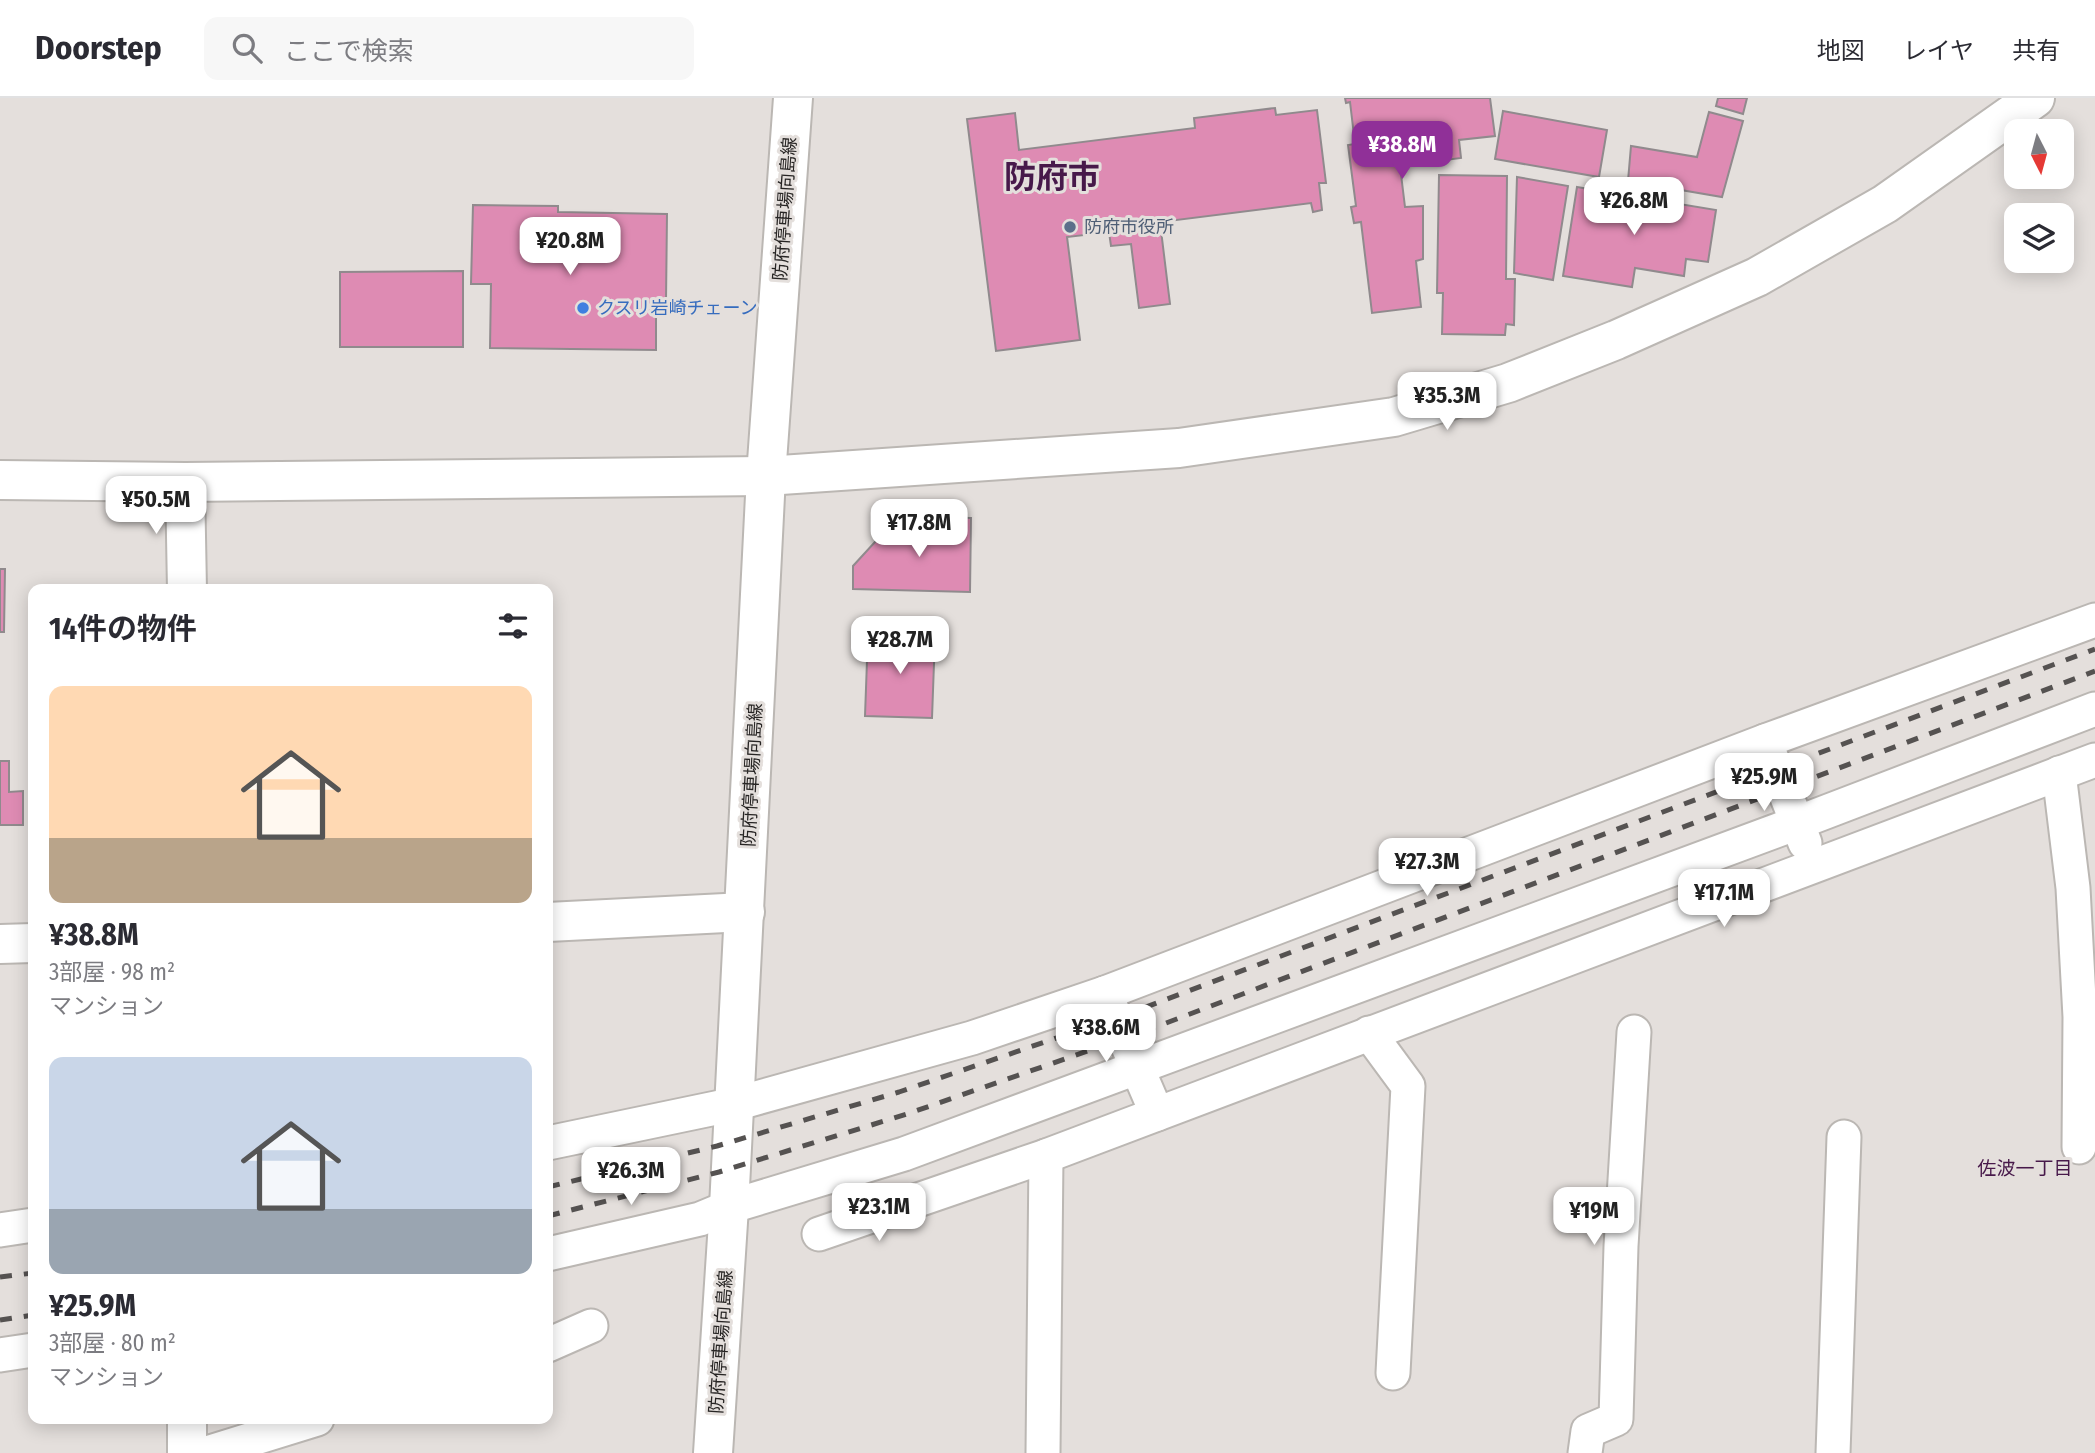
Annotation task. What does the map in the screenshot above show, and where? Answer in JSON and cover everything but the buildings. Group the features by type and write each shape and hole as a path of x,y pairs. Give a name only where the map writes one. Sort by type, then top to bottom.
{"street":[{"name":"防府停車場向島線","path":"713,1453 730,1207 766,476 793,98"},
{"path":"0,480 185,482 766,476 1179,448 1407,413 1508,383 1616,340 1757,277 1885,204 2035,98"},
{"path":"185,482 187,584"},
{"path":"553,1142 735,1104 972,1038 1105,993 1765,741 2095,620"},
{"path":"553,1253 700,1219 730,1207 904,1154 1797,823 2095,709"},
{"path":"1765,741 1814,866"},
{"path":"819,1234 1046,1156 2095,760"},
{"path":"2059,773 2073,888 2080,1017 2079,1147"},
{"path":"553,922 745,912"},
{"path":"0,944 28,943"},
{"path":"1105,993 1157,1114"},
{"path":"1585,1453 1588,1431 1616,1419 1621,1246 1634,1032"},
{"path":"1369,1033 1408,1086 1393,1373"},
{"path":"1833,1453 1844,1137"},
{"path":"904,1154 922,1200"},
{"path":"1043,1453 1046,1156"},
{"path":"0,1230 28,1226"},
{"path":"553,1343 591,1326"},
{"path":"0,1355 28,1351"},
{"path":"187,1424 187,1453"},
{"path":"207,1453 301,1424"}],"railway":[{"path":"553,1186 717,1146 899,1092 1138,1010 2095,649"},
{"path":"553,1215 719,1172 907,1114 1145,1031 2095,671"},
{"path":"0,1277 28,1274"},
{"path":"0,1320 28,1316"}],"place":[{"name":"防府市役所","path":"1070,227"},
{"name":"クスリ岩崎チェーン","path":"583,308"}],"district":[{"name":"防府市","path":"1052,177"},
{"name":"佐波一丁目","path":"2025,1168"}]}
